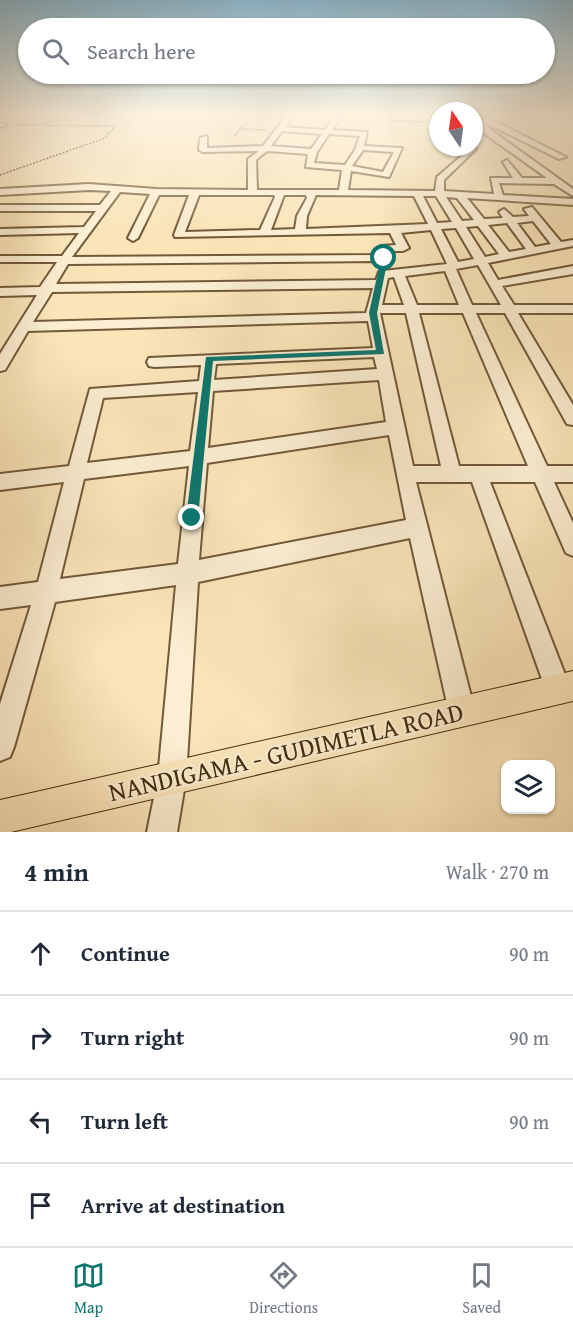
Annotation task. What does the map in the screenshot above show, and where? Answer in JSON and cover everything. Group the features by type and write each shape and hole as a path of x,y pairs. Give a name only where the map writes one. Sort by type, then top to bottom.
{"main road":[{"name":"NANDIGAMA - GUDIMETLA ROAD","path":"0,818 566,688"}],"street":[{"path":"253,193 252,159 259,153"},
{"path":"312,153 309,165 347,168 386,175 398,153"},
{"path":"343,193 347,168 357,153"},
{"path":"518,153 573,193"},
{"path":"554,153 562,157"},
{"path":"464,156 440,179 439,193 481,260 573,419"},
{"path":"507,162 519,180"},
{"path":"532,250 509,220 496,197 494,180 559,181"},
{"path":"0,366 64,260 118,188"},
{"path":"0,192 118,188 156,192 439,193 573,202"},
{"path":"1,233 44,190"},
{"path":"133,238 156,192"},
{"path":"195,192 179,235 394,230 536,218"},
{"path":"264,233 280,197 278,193"},
{"path":"300,232 302,216 312,198 310,193"},
{"path":"417,193 452,266 468,310 573,546"},
{"path":"460,195 506,255"},
{"path":"521,199 558,246"},
{"path":"0,208 103,208"},
{"path":"1,233 87,230"},
{"path":"394,230 403,248 385,248 387,272 374,313 405,474 462,712"},
{"path":"0,292 387,272 452,266 573,243"},
{"path":"0,260 64,260 387,272"},
{"path":"494,284 573,270"},
{"path":"387,272 412,310 452,474"},
{"path":"0,334 20,331 412,310 573,309"},
{"path":"154,362 381,352"},
{"path":"162,832 172,778 188,573 209,359"},
{"path":"0,747 47,591 96,393 385,374"},
{"path":"0,482 199,457 395,427"},
{"path":"405,474 573,474"},
{"path":"478,474 566,688"},
{"path":"0,598 188,573 417,527"}],"path":[{"path":"0,175 63,153"}],"route":[{"path":"192,518 209,359 262,355 381,352 373,313 383,275 384,258"}]}
